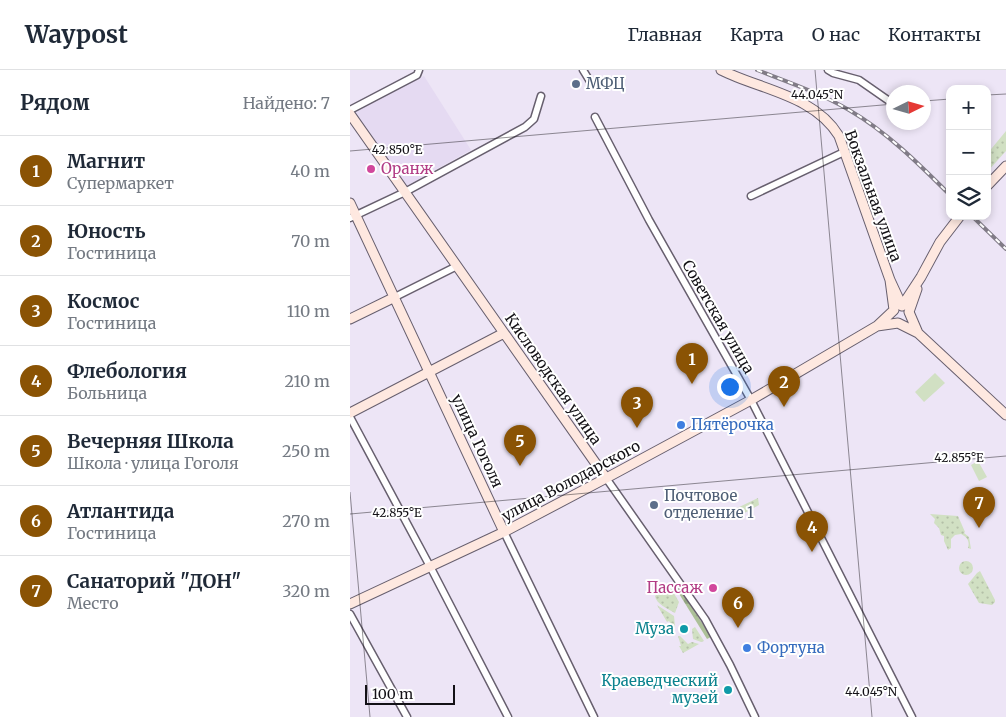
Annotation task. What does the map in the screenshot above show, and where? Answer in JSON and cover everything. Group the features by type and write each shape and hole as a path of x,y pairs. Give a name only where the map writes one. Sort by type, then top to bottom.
{"street":[{"path":"350,112 417,75 419,70"},
{"path":"583,70 591,83"},
{"name":"Вокзальная улица","path":"721,70 796,100 812,109 832,126 844,152 890,280 898,308"},
{"path":"828,70 833,74 859,80 886,100"},
{"path":"353,216 405,192 525,127 534,119 541,96"},
{"name":"Кисловодская улица","path":"350,112 705,619 755,717"},
{"name":"Советская улица","path":"595,117 649,220 751,400 912,717"},
{"path":"751,196 844,152"},
{"path":"991,182 1006,166"},
{"name":"улица Гоголя","path":"350,203 353,216 395,296 504,532 594,717"},
{"path":"957,220 940,242 921,277 898,308 893,318 898,323 918,333 1006,415"},
{"path":"350,319 457,266"},
{"path":"877,326 906,322 910,317 909,312 921,277"},
{"path":"877,326 898,308 906,308 918,333"},
{"name":"улица Володарского","path":"350,604 504,532 751,400 877,326"},
{"path":"350,412 504,333"},
{"path":"350,417 508,717"},
{"path":"350,614 407,717"}],"shaded area":[{"path":"424,76 471,150 406,186 353,111"}],"green space":[{"path":"1006,131 1006,151 991,168 991,149"},
{"path":"935,373 945,383 924,402 915,392"},
{"path":"978,461 987,477 979,481 971,465"},
{"path":"758,498 759,505 741,515 737,508"},
{"path":"930,514 958,516 964,533 969,537 971,549 968,548 968,540 961,534 955,535 951,539 951,548 948,550 944,536 941,535 939,528 934,523 935,519"},
{"path":"963,561 969,561 973,568 969,575 963,575 959,571 959,565"},
{"path":"980,571 995,600 992,605 979,603 968,584"},
{"path":"676,582 711,637 707,639 673,584"},
{"path":"669,585 679,602 675,613 660,604 655,596"},
{"path":"657,605 674,616 674,628 669,621 667,622"},
{"path":"695,627 704,641 701,642 693,639 692,629"},
{"path":"678,636 688,644 692,642 699,644 683,653 679,646 681,646"}],"railway":[{"path":"757,70 804,88 849,110 876,128 902,149 946,191"},
{"path":"976,220 1006,249"}],"place":[{"name":"МФЦ","path":"576,84"},
{"name":"Оранж","path":"371,169"},
{"name":"Магнит","path":"692,384"},
{"name":"Юность","path":"784,407"},
{"name":"Пятёрочка","path":"681,425"},
{"name":"Космос","path":"637,428"},
{"name":"Вечерняя Школа","path":"520,466"},
{"name":"Почтовое отделение 1","path":"654,505"},
{"name":"Санаторий \"ДОН\"","path":"979,528"},
{"name":"Флебология","path":"812,552"},
{"name":"Пассаж","path":"713,588"},
{"name":"Атлантида","path":"738,628"},
{"name":"Муза","path":"684,629"},
{"name":"Фортуна","path":"747,648"},
{"name":"Краеведческий музей","path":"728,690"}]}
